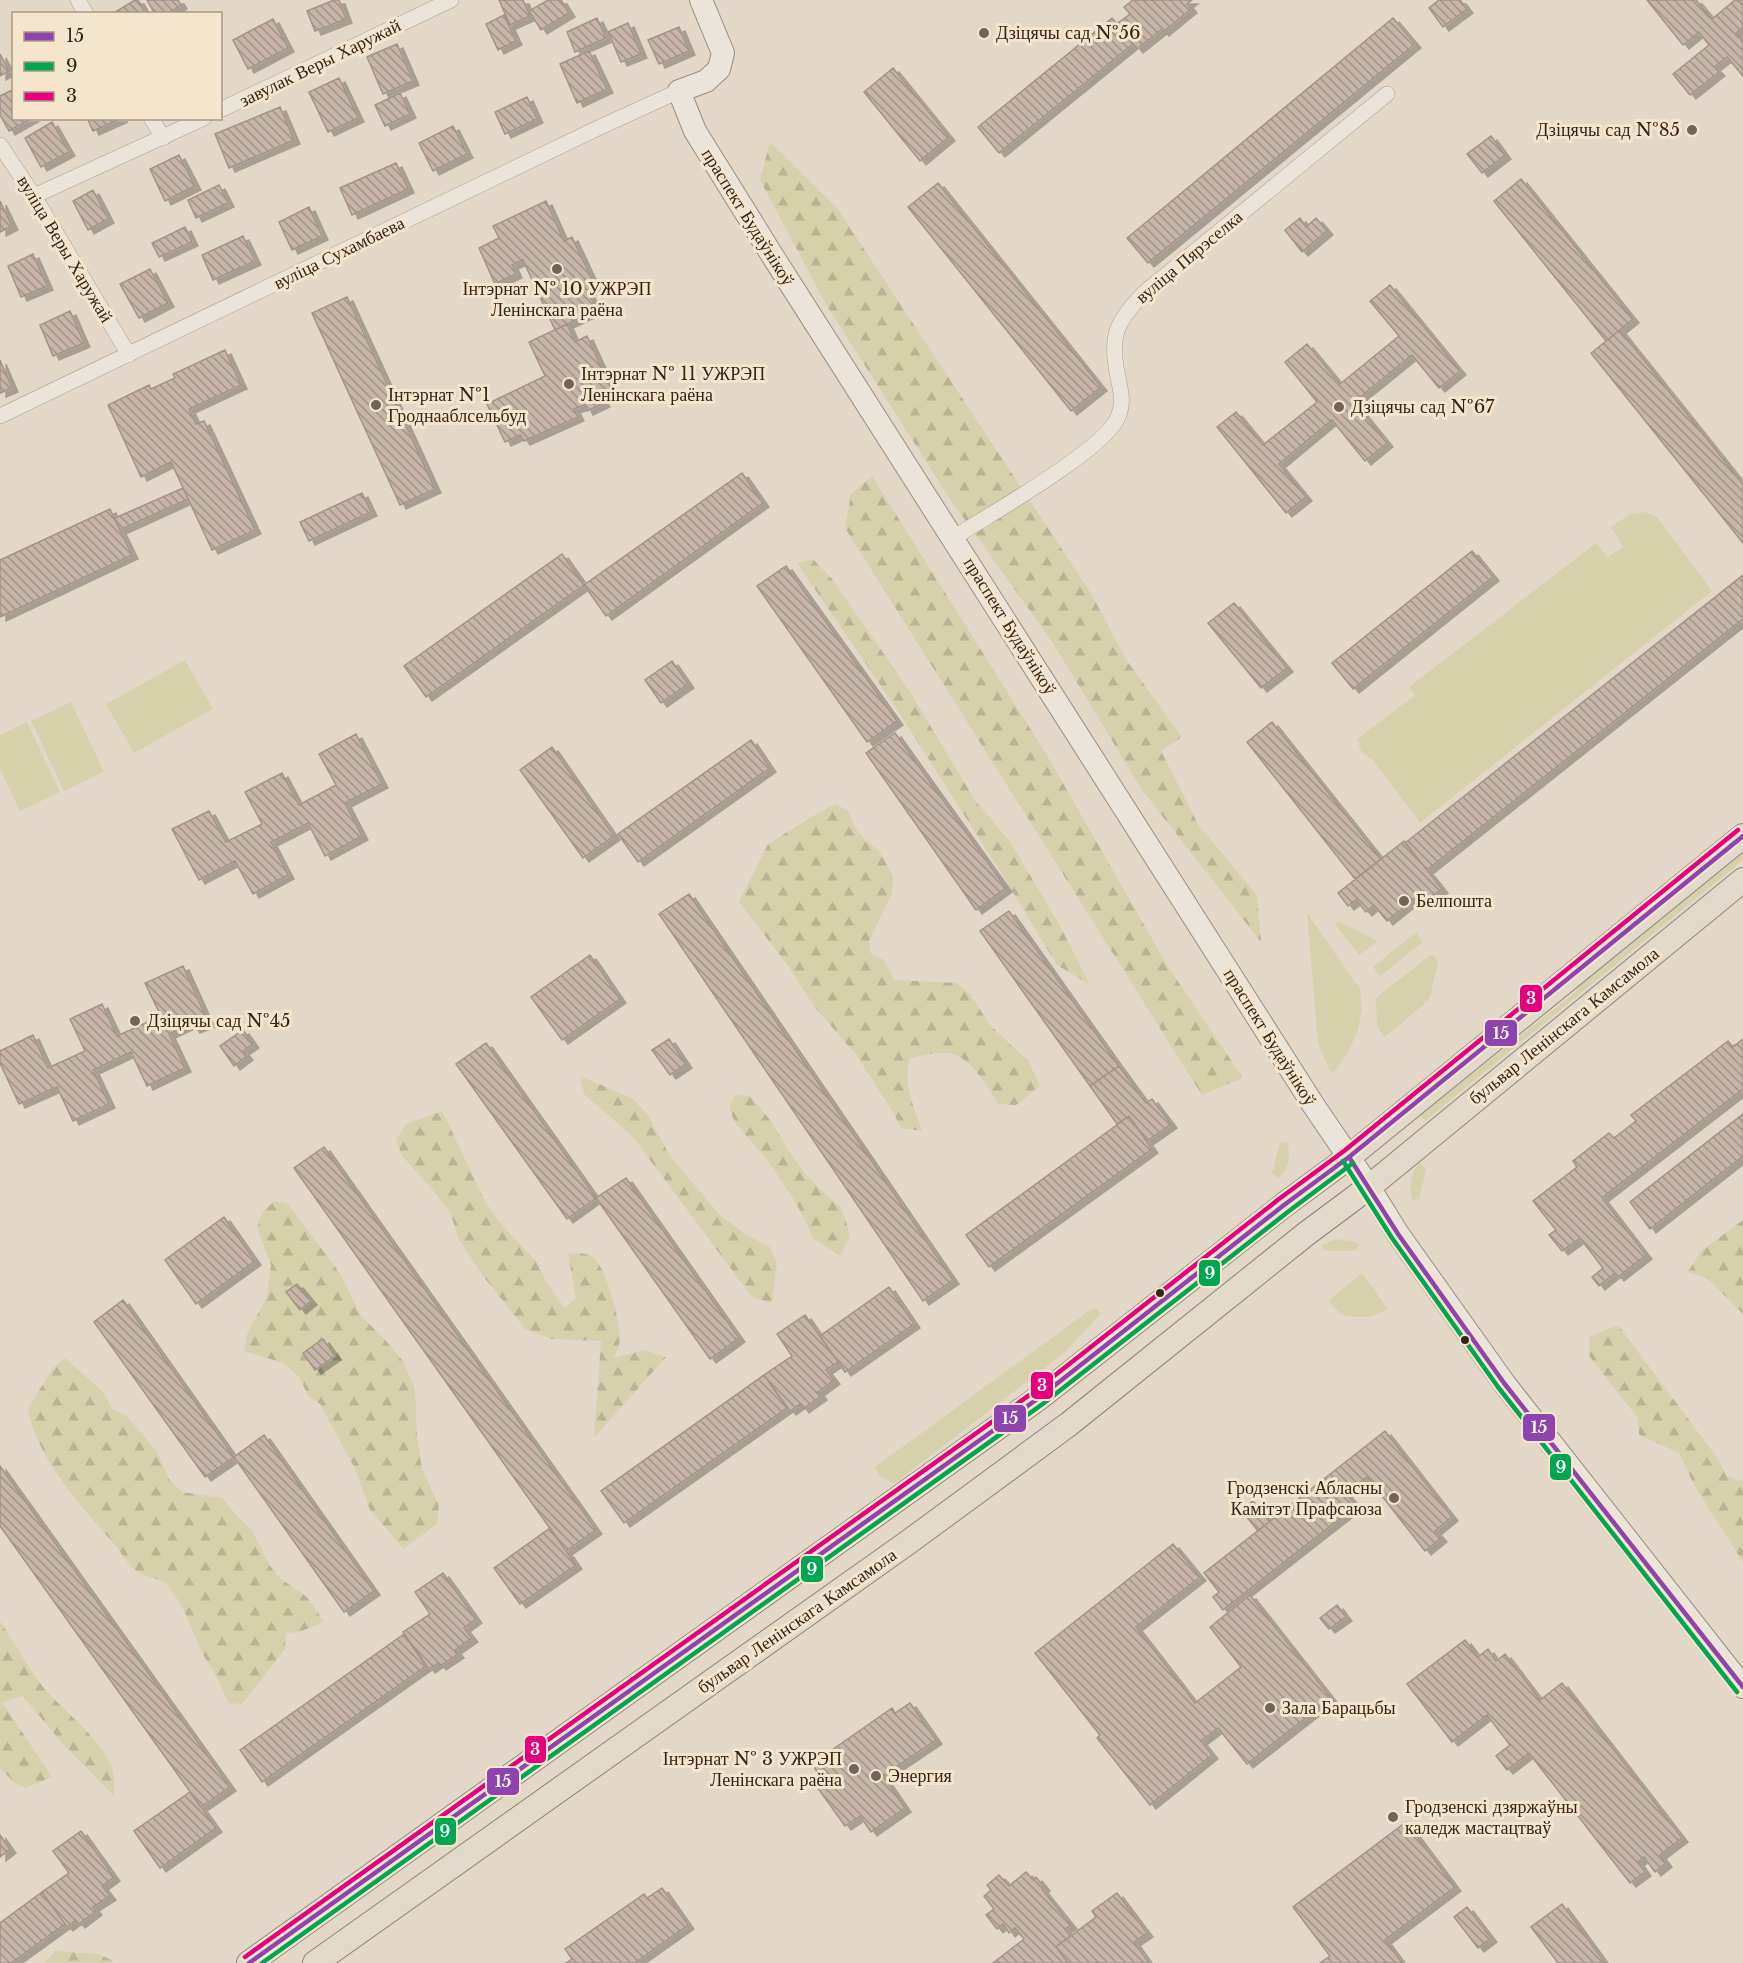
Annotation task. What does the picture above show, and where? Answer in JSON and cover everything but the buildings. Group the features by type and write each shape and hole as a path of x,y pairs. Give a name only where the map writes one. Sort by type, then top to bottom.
{"main road":[{"name":"бульвар Ленінскага Камсамола","path":"249,1963 1040,1397 1349,1156 1743,836"},
{"name":"бульвар Ленінскага Камсамола","path":"315,1963 910,1541 1050,1438 1306,1234 1369,1187 1743,880"}],"street":[{"name":"завулак Веры Харужай","path":"222,109 451,0"},
{"path":"679,92 706,81 719,69 723,53 701,0"},
{"name":"вуліца Сухамбаева","path":"0,416 588,133 679,92"},
{"name":"праспект Будаўнікоў","path":"679,92 695,131 777,264 1314,1106 1349,1156 1402,1240 1504,1383 1743,1687"},
{"name":"вуліца Пярэселка","path":"953,538 1038,484 1108,434 1118,419 1123,401 1113,356 1116,331 1124,314 1144,292 1386,93"},
{"path":"152,120 163,138"},
{"path":"34,196 200,120"},
{"name":"вуліца Веры Харужай","path":"0,145 34,196 129,355"}],"green space":[{"path":"770,142 837,208 1092,595 1127,661 1182,737 1161,751 1199,826 1257,895 1261,942 1142,790 1051,640 950,499 827,306 760,180"},
{"path":"872,476 1048,757 1167,965 1243,1078 1202,1095 845,528 851,494"},
{"path":"1644,512 1657,517 1712,591 1420,823 1373,760 1361,751 1357,739 1415,695 1409,687 1596,543 1608,557 1623,547 1611,527 1630,514"},
{"path":"813,559 833,580 910,692 975,800 1010,842 1058,922 1090,985 1057,965 896,708 797,563"},
{"path":"185,660 213,709 134,753 106,704"},
{"path":"71,702 104,772 64,791 31,721"},
{"path":"27,722 60,792 20,811 0,769 0,735"},
{"path":"836,804 848,811 856,829 879,851 893,876 892,893 869,941 871,954 884,960 894,980 957,983 970,994 990,1025 1029,1062 1040,1086 1016,1105 998,1104 976,1071 958,1056 941,1053 922,1055 910,1058 907,1076 910,1094 922,1131 901,1128 857,1056 813,1005 789,967 739,902 768,844"},
{"path":"1743,849 1743,860 1425,1121 1420,1115 1571,996 1593,970"},
{"path":"1307,913 1360,989 1362,1009 1358,1029 1349,1051 1336,1070 1331,1073 1318,1044"},
{"path":"1338,921 1378,941 1359,955 1335,924"},
{"path":"1416,932 1423,942 1380,976 1373,967"},
{"path":"1434,955 1438,963 1429,1000 1386,1036 1383,1036 1377,1027 1376,998 1429,956"},
{"path":"580,1076 632,1098 648,1115 670,1156 720,1215 745,1234 770,1247 777,1264 772,1303 752,1297 633,1137 584,1094"},
{"path":"735,1095 750,1096 771,1121 788,1150 808,1177 840,1207 850,1236 840,1256 814,1239 796,1203 768,1161 735,1123 729,1107"},
{"path":"442,1111 485,1201 501,1224 536,1261 546,1282 565,1308 576,1298 568,1254 589,1255 600,1265 616,1313 620,1337 619,1347 613,1358 645,1350 666,1357 594,1438 601,1341 552,1339 525,1329 483,1276 458,1238 451,1214 402,1156 396,1140 406,1124"},
{"path":"1287,1142 1288,1162 1285,1171 1278,1178 1272,1173 1280,1143"},
{"path":"1420,1163 1426,1169 1419,1199 1412,1200 1411,1180"},
{"path":"275,1201 288,1204 341,1275 361,1316 403,1361 415,1389 417,1438 422,1469 439,1505 437,1524 404,1549 370,1510 356,1471 320,1404 309,1397 299,1377 283,1363 244,1351 247,1334 267,1297 271,1265 257,1227 263,1211"},
{"path":"1743,1220 1743,1314 1707,1278 1688,1272 1701,1251"},
{"path":"1337,1239 1356,1242 1359,1245 1355,1251 1324,1251 1322,1245"},
{"path":"1362,1273 1387,1308 1366,1317 1342,1315 1328,1301"},
{"path":"1097,1309 1101,1314 1063,1354 895,1483 880,1476 875,1467 1090,1310"},
{"path":"1618,1325 1716,1456 1727,1476 1743,1481 1743,1562 1694,1485 1679,1453 1639,1435 1637,1417 1589,1356 1589,1337"},
{"path":"65,1358 105,1394 112,1409 126,1415 157,1452 169,1479 182,1492 222,1498 251,1529 270,1566 280,1578 307,1597 324,1622 299,1632 286,1633 285,1649 242,1704 228,1703 174,1593 163,1582 138,1573 129,1564 62,1481 40,1445 28,1408 53,1368"},
{"path":"0,1621 43,1687 99,1746 113,1771 114,1796 61,1742 23,1696 2,1702 52,1777 26,1788 15,1783 0,1768"},
{"path":"55,1951 99,1954 113,1961 112,1963 45,1963"}],"transit line":[{"name":"3","path":"245,1957 1035,1391 1279,1199 1344,1151 1738,830"},
{"name":"15","path":"249,1963 1040,1397 1284,1205 1349,1157 1743,836"},
{"name":"15","path":"1349,1157 1398,1234 1504,1383 1743,1687"},
{"name":"9","path":"1343,1161 1392,1238 1498,1387 1737,1692"},
{"name":"9","path":"262,1963 1044,1403 1353,1163"}],"place":[{"name":"Дзіцячы сад №56","path":"984,33"},
{"name":"Дзіцячы сад №85","path":"1692,130"},
{"name":"Інтэрнат № 10 УЖРЭП Ленінскага раёна","path":"557,269"},
{"name":"Інтэрнат № 11 УЖРЭП Ленінскага раёна","path":"569,384"},
{"name":"Інтэрнат №1 Гроднааблсельбуд","path":"376,405"},
{"name":"Дзіцячы сад №67","path":"1339,407"},
{"name":"Белпошта","path":"1404,901"},
{"name":"Дзіцячы сад №45","path":"135,1021"},
{"name":"Гродзенскі Абласны Камітэт Прафсаюза","path":"1394,1498"},
{"name":"Зала Барацьбы","path":"1270,1708"},
{"name":"Інтэрнат № 3 УЖРЭП Ленінскага раёна","path":"854,1769"},
{"name":"Энергия","path":"876,1776"},
{"name":"Гродзенскі дзяржаўны каледж мастацтваў","path":"1393,1817"}]}
